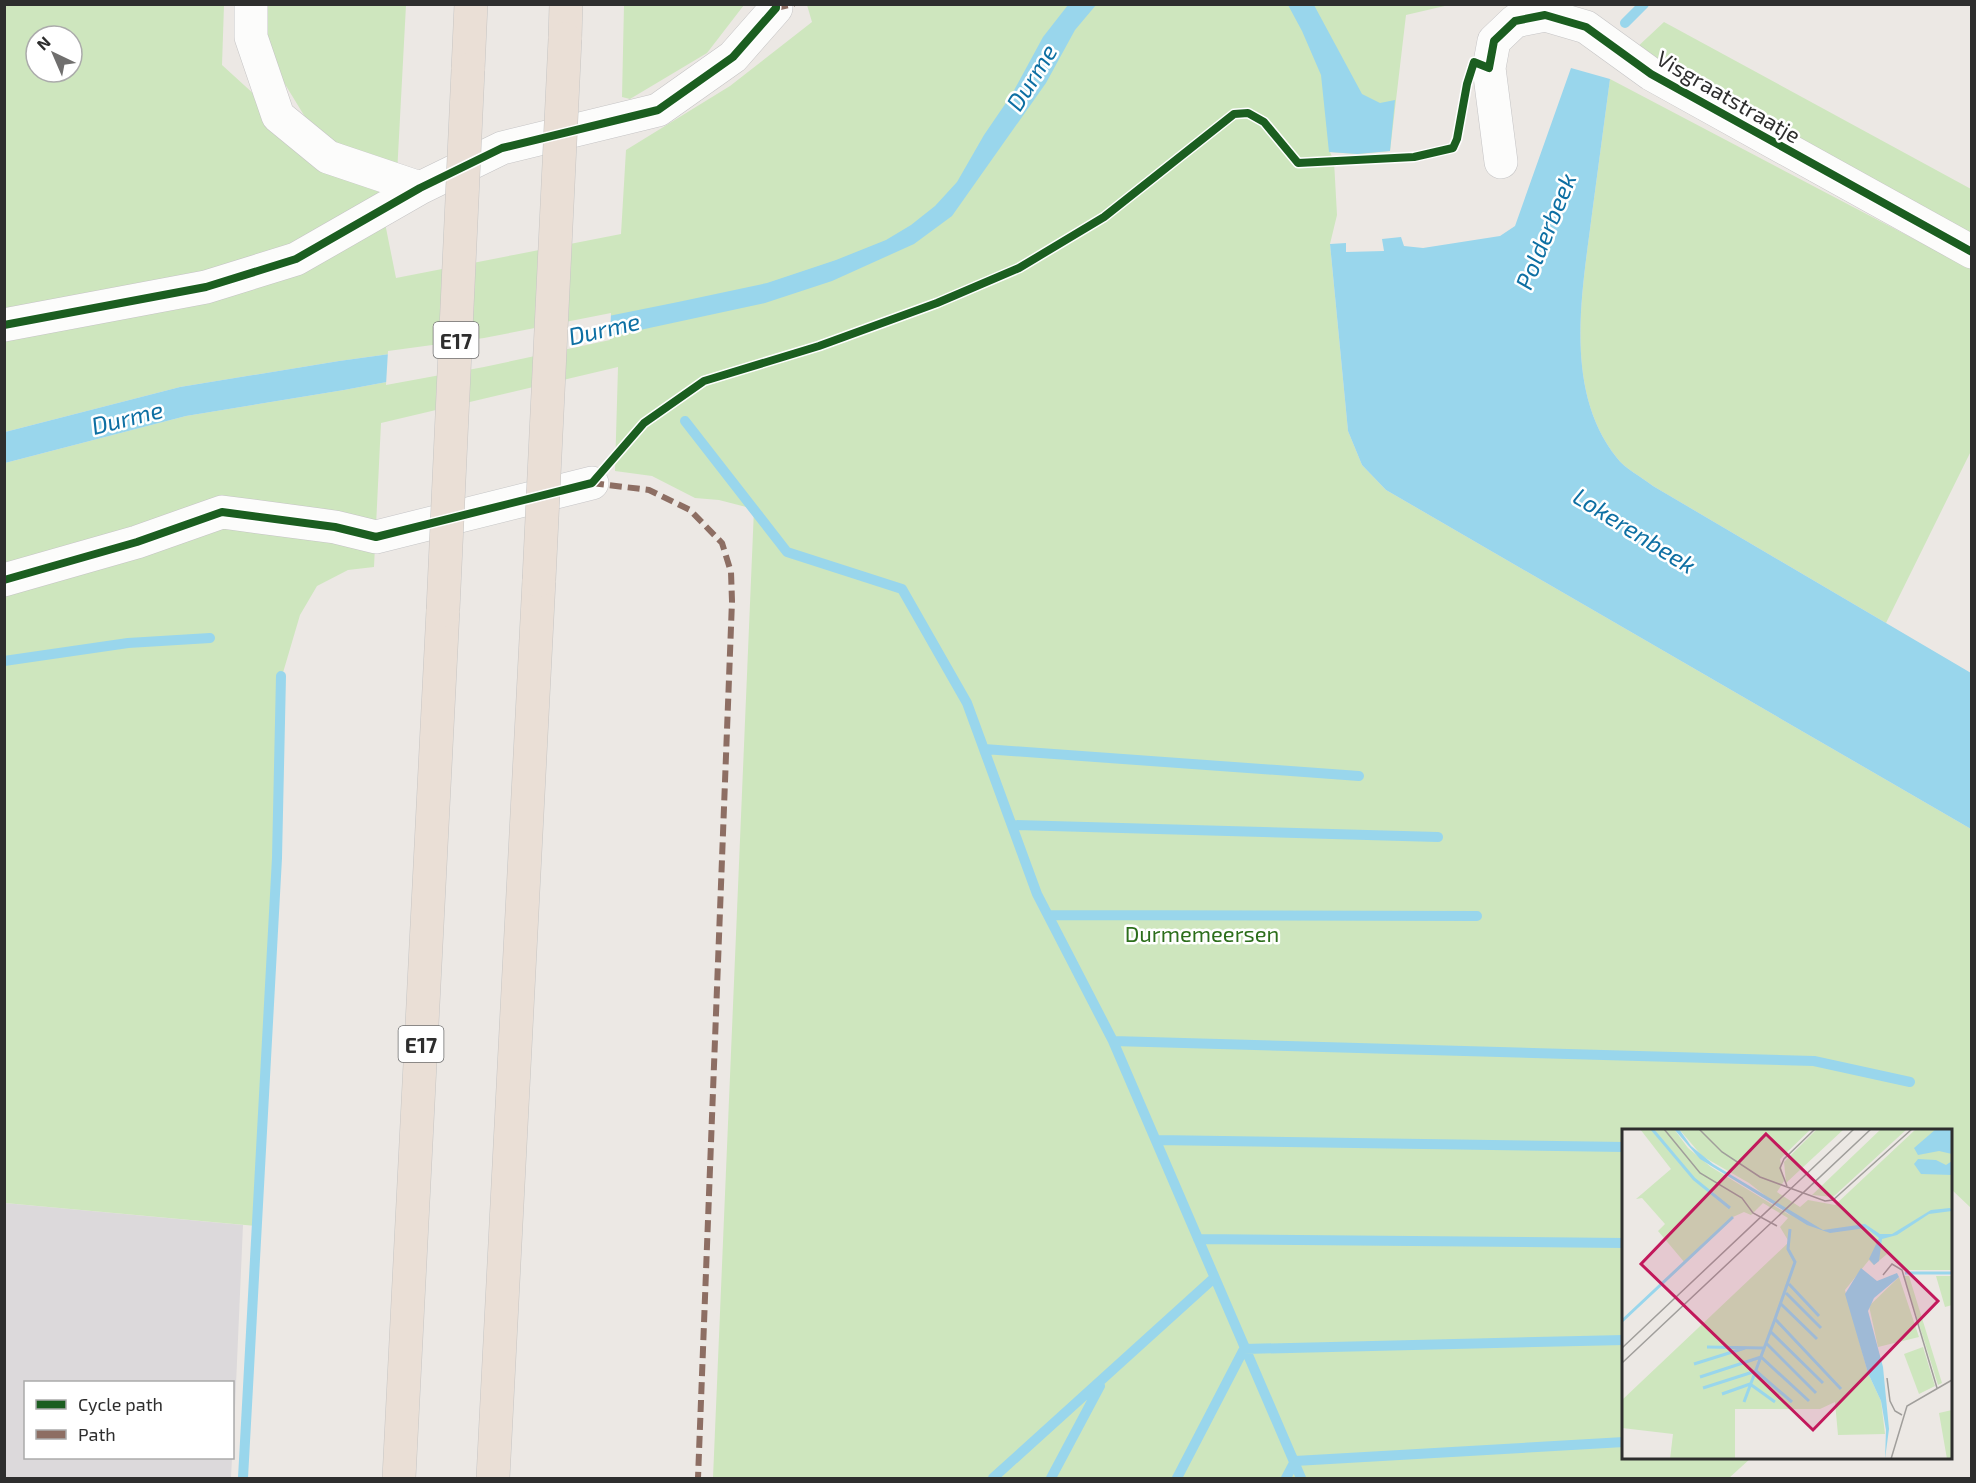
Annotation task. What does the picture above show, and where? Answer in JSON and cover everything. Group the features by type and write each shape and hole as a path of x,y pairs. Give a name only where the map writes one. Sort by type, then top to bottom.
{"highway":[{"name":"E17","path":"399,1479 471,4"},
{"path":"493,1479 566,4"}],"street":[{"path":"251,4 251,37 278,116 328,157 420,188"},
{"path":"4,325 206,287 296,259 420,188 502,148 658,110 733,57 776,6"},
{"name":"Visgraatstraatje","path":"1502,162 1489,68 1494,41 1515,21 1545,15 1586,27 1651,74 1971,252"},
{"path":"4,580 137,542 222,512 335,527 376,537 592,483"}],"path":[{"path":"592,483 644,423 704,381 819,346 937,303 1019,268 1104,217 1234,114 1248,113 1264,122 1298,164 1414,157"}],"shaded area":[{"path":"4,1203 243,1225 234,1430 234,1381 24,1381 24,1459 232,1459 231,1478 5,1478"}],"green space":[{"path":"624,4 744,5 707,53 630,99 622,97"},
{"name":"Durmemeersen","path":"5,5 224,5 222,65 278,116 375,173 396,278 621,234 626,150 730,86 812,22 807,5 1449,5 1406,15 1390,151 1357,154 1330,152 1334,161 1337,215 1330,244 1348,431 1362,465 1386,490 1971,829 1971,1208 1952,1190 1952,1129 1622,1129 1622,1459 1750,1459 1729,1478 713,1478 754,509 719,500 695,498 652,476 615,471 618,367 381,423 374,567 348,570 317,586 300,615 282,676 277,858 256,1226 5,1203 5,463 186,416 483,364 618,335 619,315 484,341 339,361 180,387 5,432"},
{"path":"266,5 406,5 397,174 313,130 269,58"},
{"path":"1664,22 1971,189 1971,236 1633,51"},
{"path":"1610,79 1971,269 1971,451 1886,623 1653,486 1620,462 1600,431 1589,402 1580,340 1584,276"}],"water":[{"name":"Durme","path":"1068,5 1096,5 1075,30 1046,83 952,216 914,244 832,281 765,303 483,364 186,416 5,463 5,432 180,387 339,361 484,341 678,302 767,283 836,260 886,240 911,225 935,206 957,182 984,135 1012,94 1043,37"},
{"path":"1288,5 1314,5 1362,94 1380,103 1395,100 1390,151 1357,154 1329,152 1321,75"},
{"name":"Lokerenbeek","path":"1571,68 1610,79 1584,276 1580,340 1589,402 1600,431 1620,462 1653,486 1971,673 1971,829 1386,490 1362,465 1348,431 1330,244 1346,243 1346,252 1384,251 1382,239 1401,237 1404,246 1423,248 1500,236 1515,226"}],"pier":[{"path":"611,313 610,340 386,385 388,351 484,338"}],"waterway":[{"name":"Polderbeek","path":"1625,23 1644,4"},
{"path":"685,421 787,552 902,589 967,703 1037,894 1113,1041 1814,1061 1910,1082"},
{"path":"4,661 128,643 210,638"},
{"path":"243,1478 277,858 281,676"},
{"path":"984,749 1359,776"},
{"path":"1012,825 1438,837"},
{"path":"1048,915 1477,916"},
{"path":"1113,1041 1301,1478"},
{"path":"1156,1140 1622,1147"},
{"path":"1198,1239 1622,1243"},
{"path":"993,1478 1214,1278"},
{"path":"1177,1478 1244,1349 1622,1340"},
{"path":"1051,1478 1100,1386"},
{"path":"1286,1478 1295,1461 1622,1442"}],"marked path":[{"path":"776,8 794,4"},
{"path":"592,483 649,490 690,510 722,543 731,572 732,601 698,1478"}],"cycle path":[{"path":"4,325 206,287 296,259 420,188 502,148 658,110 733,57 776,8 776,4"},
{"path":"4,580 137,542 222,512 335,527 376,537 592,483 644,423 704,381 819,346 937,303 1019,268 1104,217 1234,114 1248,113 1264,122 1298,163 1414,157 1453,148 1474,62 1489,68 1494,41 1515,21 1545,15 1586,27 1651,74 1972,252"}]}
